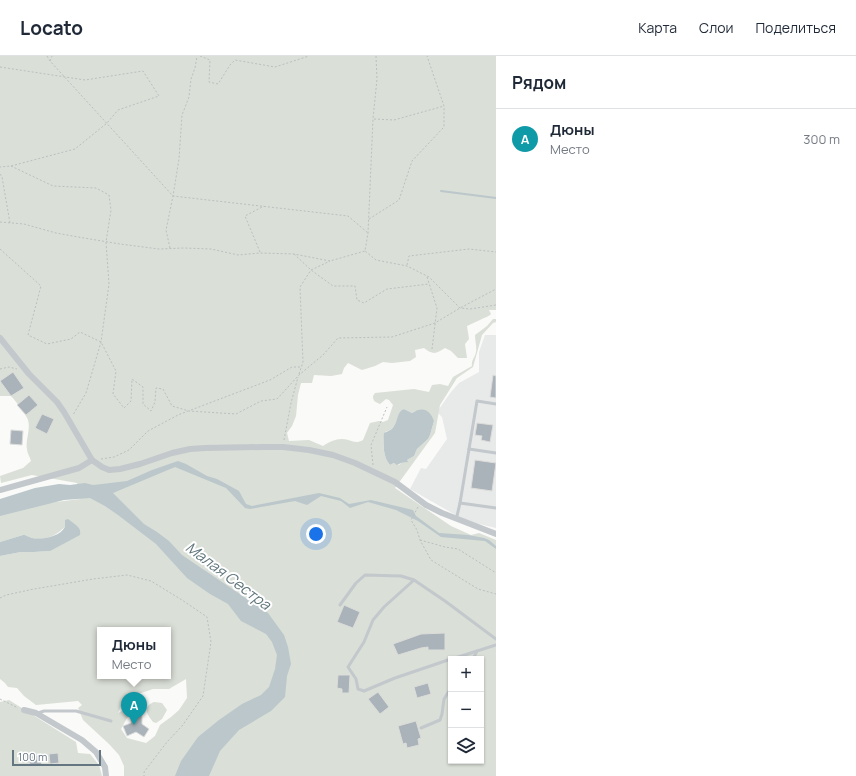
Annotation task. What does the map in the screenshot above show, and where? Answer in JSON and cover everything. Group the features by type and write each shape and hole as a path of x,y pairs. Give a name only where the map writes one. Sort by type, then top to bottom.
{"street":[{"path":"0,338 64,412 92,460 109,470 133,466 172,453 190,449 246,447 309,450 333,455 355,463 395,482 426,504 442,513 496,534"},
{"path":"0,490 79,468 92,460"},
{"path":"24,710 36,713 82,740 96,752 105,767 106,776"}],"lane":[{"path":"456,519 477,401 496,404"},
{"path":"469,449 496,453"},
{"path":"460,503 496,508"},
{"path":"340,605 356,583 364,575 401,576 414,580 496,639"},
{"path":"414,580 384,607 373,620 364,642 348,667 356,679 358,689 364,691 394,678 448,660"},
{"path":"461,656 496,645"},
{"path":"474,656 477,651"},
{"path":"421,728 440,720 444,699 448,692"},
{"path":"36,713 44,711 76,711 111,721"}],"path":[{"path":"48,56 50,61 173,196 348,216 368,233"},
{"path":"50,61 52,56"},
{"path":"170,249 166,230 179,159 182,115 189,96 197,56"},
{"path":"200,56 210,60 209,82 218,84 235,60 236,56"},
{"path":"235,60 275,67 309,56"},
{"path":"365,251 368,233 373,119 377,78 376,56"},
{"path":"368,220 399,200 412,161 444,127 444,106 427,56"},
{"path":"0,68 85,80 143,71 159,96 118,110 107,123 75,149 11,166 0,167"},
{"path":"373,119 394,120 444,106"},
{"path":"11,166 53,186 96,188 109,195 110,210 106,242 109,284 101,342 86,393 69,420"},
{"path":"0,174 2,177 10,223"},
{"path":"260,253 245,216 264,206"},
{"path":"0,222 24,224 56,233 106,242 159,249 211,249 238,255 260,253 294,254 330,261"},
{"path":"0,249 41,286 28,335 48,344 71,339 80,332 101,342 116,371 113,394 124,408 131,401 132,379 143,387 142,404 150,412 155,402 156,388 164,389 172,406 189,411 236,414 261,401 277,399 299,375 323,355 338,338 392,337 435,323 496,289"},
{"path":"407,266 409,256 469,249 496,252"},
{"path":"283,448 291,403 303,362 300,287 311,270 330,261 365,251"},
{"path":"365,251 376,260 407,266 429,277 460,308 470,309 496,306"},
{"path":"294,254 311,270 333,286 356,286 357,300 364,303 386,289 429,284"},
{"path":"426,276 437,308 432,348"},
{"path":"0,369 9,367 27,371"},
{"path":"92,460 114,457 129,450 148,431 178,415 270,380 292,367 301,367"},
{"path":"374,472 371,445 387,407"},
{"path":"415,513 411,520 431,560 478,589 496,594"},
{"path":"420,540 458,549 496,573"},
{"path":"0,598 6,595 34,589 127,575 151,581 207,617 211,642 203,696 182,726 167,742 144,772 144,776"},
{"path":"0,699 24,710"}],"shaded area":[{"path":"0,56 496,56 496,310 489,310 491,314 489,316 467,326 469,339 465,344 467,358 458,358 451,351 445,348 434,353 424,348 415,350 416,357 410,361 392,363 383,362 362,370 348,363 342,374 331,376 314,375 312,383 301,383 296,416 287,433 289,441 309,440 323,446 339,439 355,442 363,440 370,423 388,420 393,405 386,399 380,404 376,402 373,398 375,393 414,389 429,392 432,385 440,384 448,386 453,377 472,366 472,362 476,354 475,335 487,326 493,319 496,319 496,322 493,323 482,335 473,367 457,378 440,405 435,433 395,488 451,526 471,535 479,533 496,540 496,776 124,776 124,766 119,755 83,720 78,708 82,705 78,701 36,705 24,696 17,688 8,687 0,679 0,556 21,552 50,551 65,527 54,535 46,538 37,539 23,535 0,542 0,512 80,499 77,483 32,475 1,483 0,476 23,468 31,461 27,452 29,424 21,408 11,396 0,396","holes":["404,409 412,413 415,411 434,421 430,435 428,439 417,449 414,456 407,460 407,462 399,465 394,463 390,465 384,449 385,432 393,427 398,416","186,679 187,698 179,710 160,725 155,736 146,743 127,738 121,729 127,718 134,712 126,709 118,713 122,704 132,696 153,689 169,689"]},
{"path":"485,335 496,335 496,528 466,521 410,489 421,468 426,469 447,439 442,417 437,412 459,383 479,372 479,352"},
{"path":"404,409 412,413 420,410 426,410 434,421 428,439 417,449 414,456 407,460 408,462 397,465 394,463 390,465 385,454 384,433 393,427 399,414"},
{"path":"178,461 239,491 246,504 252,506 319,493 340,498 349,504 371,500 413,510 416,516 439,533 468,535 484,538 496,546 496,549 485,541 441,537 418,521 396,510 368,502 350,508 341,501 321,496 307,505 295,501 250,509 245,508 226,488 175,467 113,493 144,524 169,541 182,555 268,613 284,635 288,647 291,664 287,676 285,697 271,711 239,730 220,751 209,776 175,776 181,761 198,737 242,704 261,695 269,687 275,669 277,655 272,642 266,634 241,621 228,604 187,578 156,544 118,515 90,498 64,500 0,516 0,499 35,488 59,484 70,485 85,483 93,485 127,481"},
{"path":"68,519 79,528 80,535 50,551 21,552 0,556 0,542 23,535 36,539 55,535 63,530 65,527 65,520"},
{"path":"9,700 76,742 78,753 90,754 99,765 102,776 0,776 0,702"},
{"path":"154,702 162,703 167,710 162,719 156,723 150,719 147,710 148,705"}],"building":[{"path":"13,372 24,388 11,396 0,381"},
{"path":"493,375 496,376 496,398 490,397"},
{"path":"29,395 38,405 26,415 17,405"},
{"path":"42,414 54,419 47,434 35,428"},
{"path":"477,423 493,425 490,442 481,440 482,436 475,435"},
{"path":"11,430 23,431 22,445 10,444"},
{"path":"475,460 496,463 492,491 471,488"},
{"path":"344,605 360,612 353,628 337,622"},
{"path":"445,633 445,650 428,650 428,647 398,655 393,644 421,634"},
{"path":"338,675 350,675 349,693 342,693 342,689 337,688"},
{"path":"428,683 431,694 417,698 414,687"},
{"path":"378,692 389,707 380,714 368,699"},
{"path":"131,714 142,714 142,724 149,729 144,737 136,732 127,736 123,726 131,723"},
{"path":"416,721 421,738 418,739 419,745 407,748 406,743 403,744 398,726"},
{"path":"58,753 59,763 50,764 49,754"},
{"path":"40,755 42,765 30,766 29,756"}],"waterway":[{"path":"441,191 496,198"}],"place":[{"name":"Дюны","path":"134,725"}],"water label":[{"name":"Малая Сестра","path":"228,576"}]}
